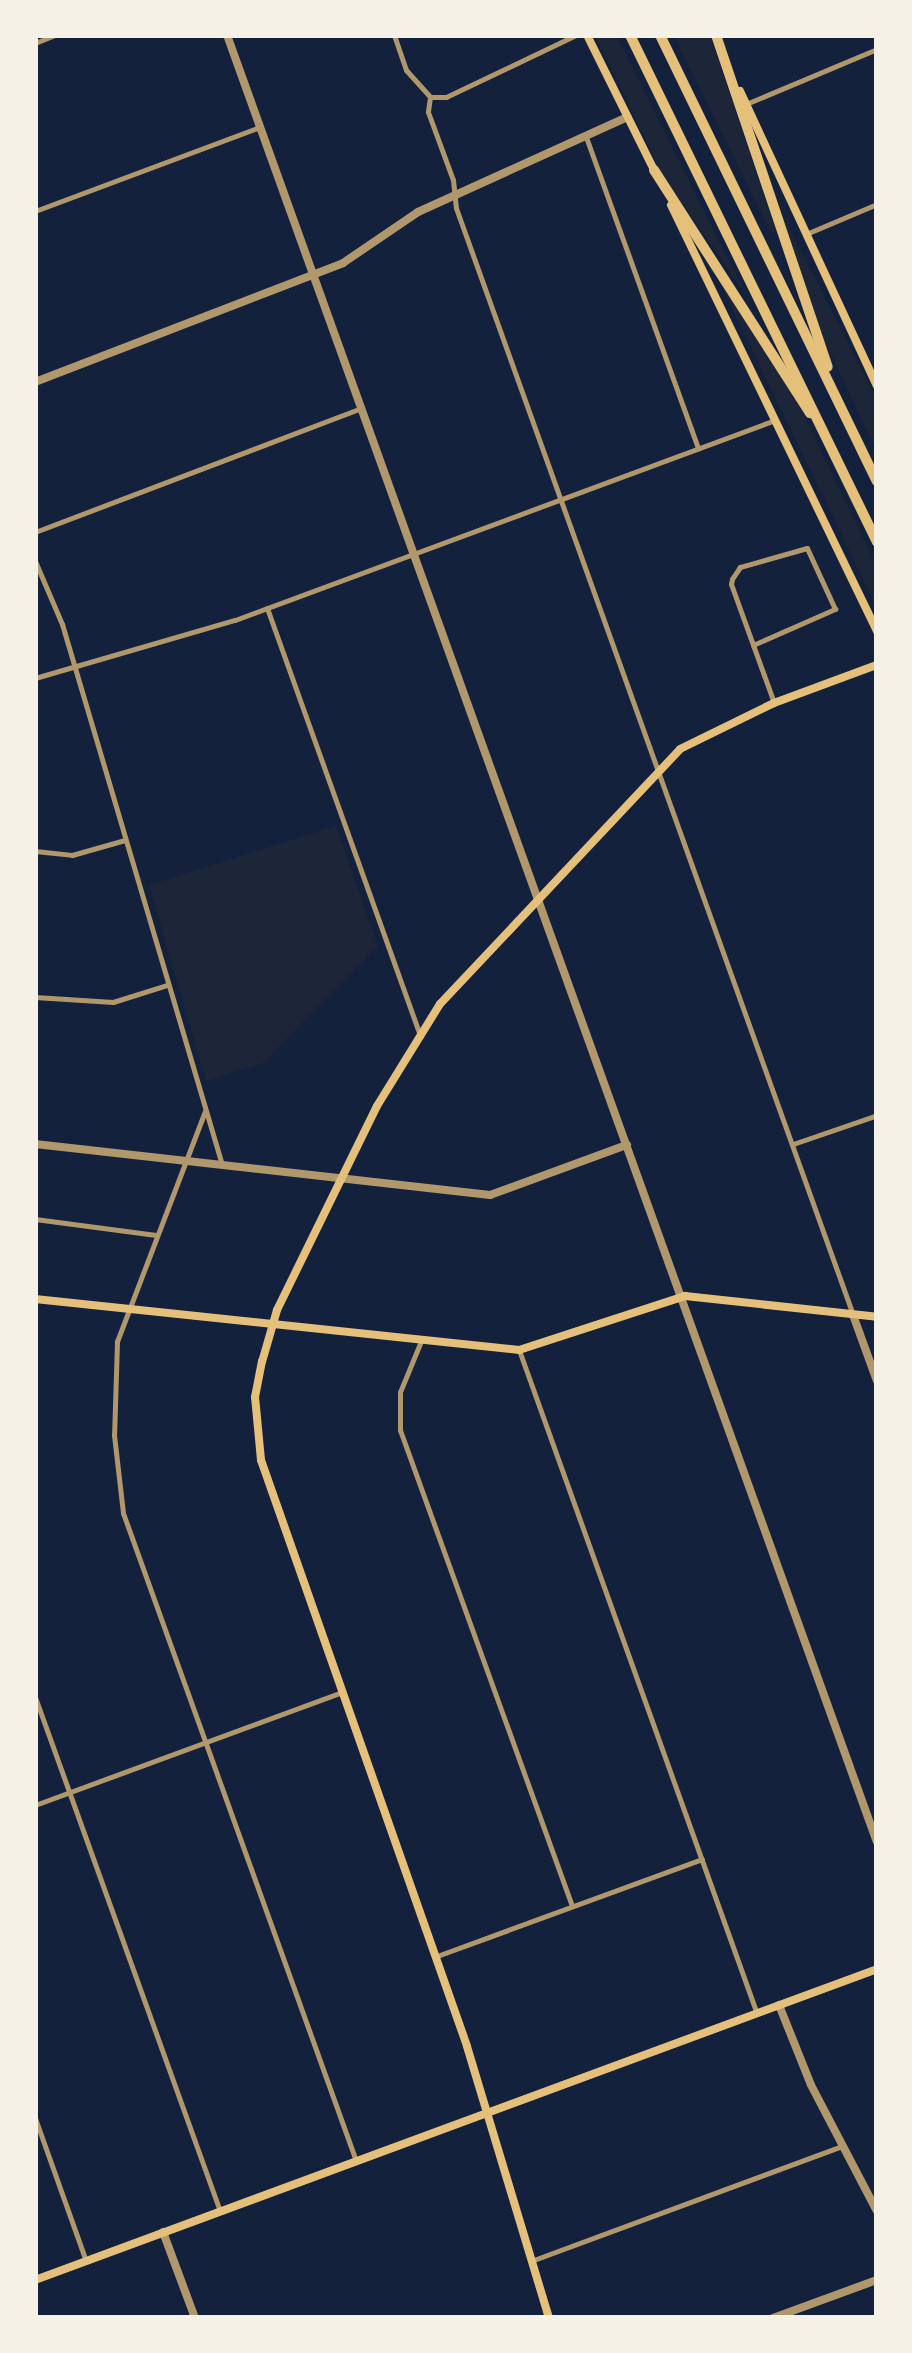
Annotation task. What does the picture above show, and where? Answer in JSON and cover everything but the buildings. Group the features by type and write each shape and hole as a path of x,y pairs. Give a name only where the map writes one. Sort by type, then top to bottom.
{"highway":[{"path":"630,35 877,542"},
{"path":"660,35 877,481"},
{"path":"717,35 845,415"},
{"path":"654,170 846,473"}],"main road":[{"path":"587,35 877,632"},
{"path":"717,35 804,235 877,386"},
{"path":"548,2318 436,1956 261,1460 256,1397 272,1322 343,1179 440,1004 680,749 774,703 877,665"},
{"path":"35,1299 519,1350 682,1296 877,1318"},
{"path":"35,2280 877,1969"}],"street":[{"path":"35,42 55,35"},
{"path":"227,35 877,1842"},
{"path":"394,35 406,70 430,97 446,97 576,35"},
{"path":"745,105 877,49"},
{"path":"430,97 428,112 455,197 877,1381"},
{"path":"35,382 313,275 455,197 627,117"},
{"path":"35,211 260,127"},
{"path":"585,134 698,448"},
{"path":"804,235 877,204"},
{"path":"866,362 877,358"},
{"path":"35,532 362,408"},
{"path":"35,678 267,608 774,420"},
{"path":"753,644 835,609 807,548 798,546 734,574 731,584 774,703"},
{"path":"35,561 74,667 222,1165"},
{"path":"267,608 420,1036"},
{"path":"35,851 72,854 125,840"},
{"path":"35,997 112,1002 167,985"},
{"path":"205,1111 117,1342 114,1436 123,1512 356,2160"},
{"path":"793,1144 877,1115"},
{"path":"35,1144 490,1195 627,1145"},
{"path":"35,1219 157,1235"},
{"path":"421,1340 400,1392 400,1430 572,1906"},
{"path":"519,1350 757,2014"},
{"path":"35,1805 342,1692"},
{"path":"35,1697 220,2212"},
{"path":"436,1956 702,1859"},
{"path":"779,2006 842,2146 877,2211"},
{"path":"35,2118 86,2261"},
{"path":"531,2262 842,2146"},
{"path":"164,2232 195,2318"},
{"path":"773,2318 877,2280"}],"shaded area":[{"path":"595,35 616,35 746,295 663,175"},
{"path":"674,35 710,35 776,232 771,233"},
{"path":"770,191 877,400 877,451 817,325"},
{"path":"707,256 782,372 877,566 876,606"},
{"path":"336,826 378,946 263,1063 206,1081 149,885"}]}
